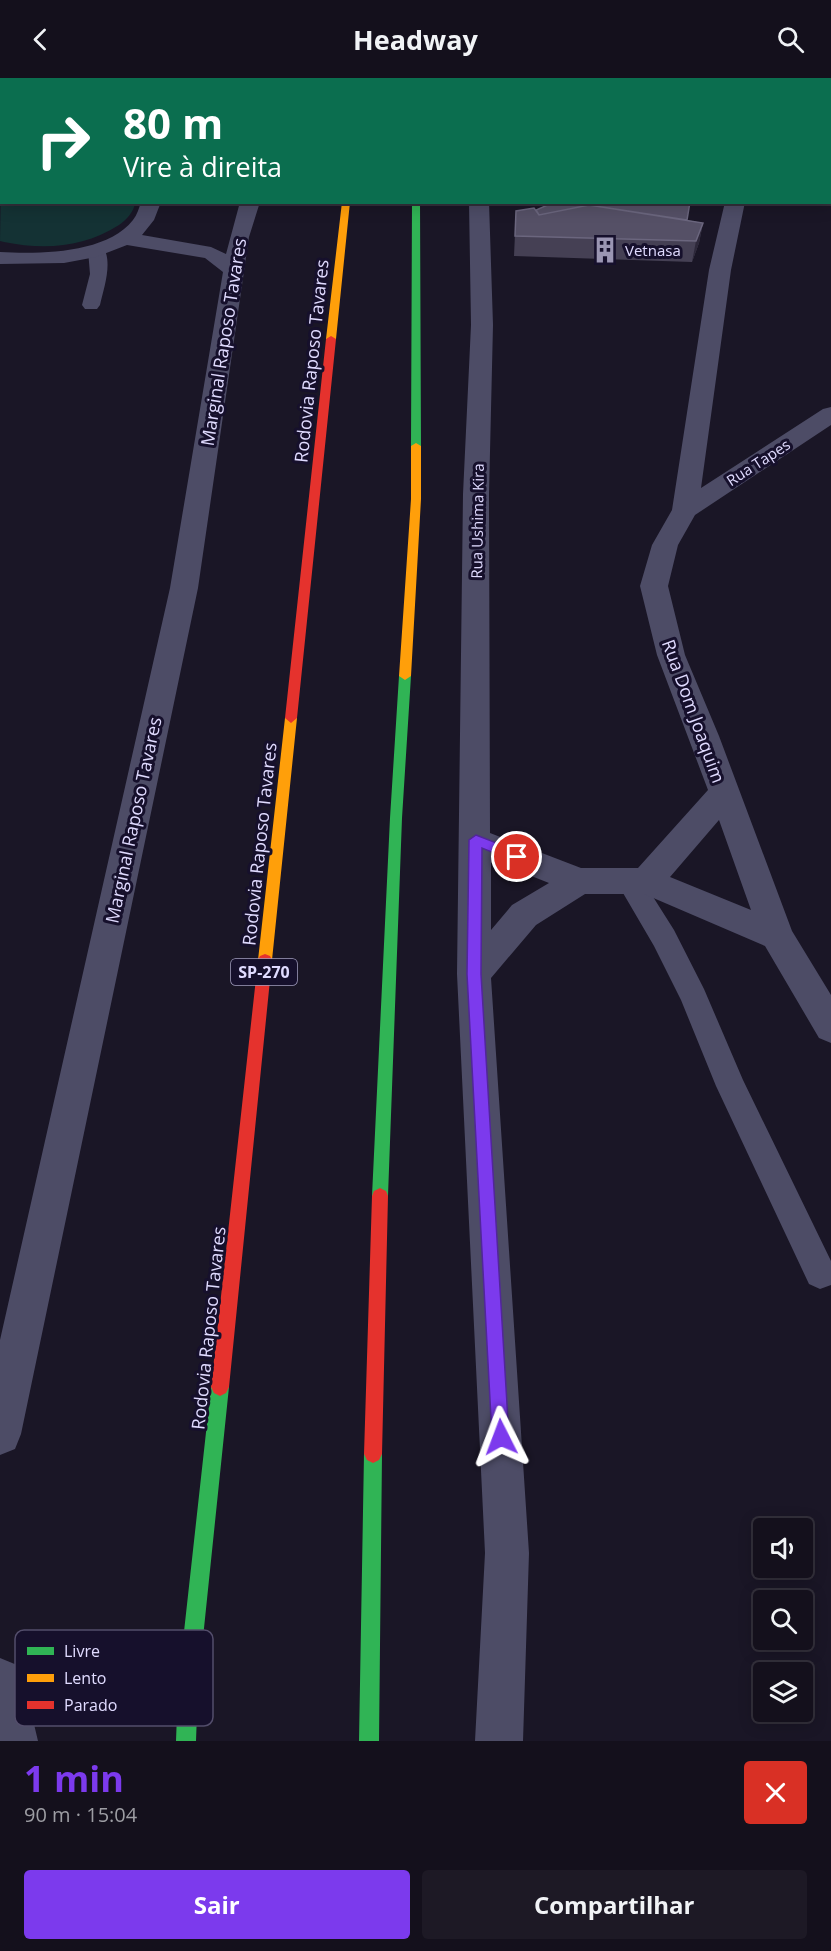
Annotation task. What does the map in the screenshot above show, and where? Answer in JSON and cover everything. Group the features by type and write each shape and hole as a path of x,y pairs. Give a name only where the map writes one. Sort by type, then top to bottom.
{"highway":[{"name":"Rodovia Raposo Tavares","path":"194,1630 346,204"},
{"path":"369,1741 375,1321 396,818 416,499 416,204"},
{"name":"Rodovia Raposo Tavares","path":"186,1741 187,1726"}],"street":[{"path":"0,258 26,261 63,259 97,250 125,238 141,224 150,210 151,204"},
{"name":"Marginal Raposo Tavares","path":"0,1434 184,588 239,237 249,204"},
{"name":"Rua Ushima Kira","path":"479,204 482,325 476,494 474,974 507,1552 499,1741"},
{"name":"Rua Dom Joaquim","path":"735,204 720,270 685,510 665,544 654,586 671,655 704,735 777,936 831,1027"},
{"path":"125,238 211,252 234,270"},
{"name":"Rua Tapes","path":"685,510 831,414"},
{"path":"638,881 724,794"},
{"path":"476,840 580,881 638,881 777,936"},
{"path":"474,974 524,915 580,881"},
{"path":"0,1682 14,1741"}],"lane":[{"path":"91,304 99,274 97,250"},
{"path":"638,881 694,998 731,1086 820,1273"}],"green space":[{"path":"1,204 135,204 131,213 122,223 105,233 77,243 34,246 0,241"}],"building":[{"path":"550,204 690,204 687,220 589,205 539,215 536,210"},
{"path":"589,205 703,223 696,241 515,236 516,211 534,208 539,215"}],"traffic: fast":[{"path":"416,204 416,446"},
{"path":"380,1196 396,818 405,676"},
{"path":"194,1630 220,1387"},
{"path":"369,1741 373,1454"},
{"path":"186,1741 187,1726"}],"traffic: slow":[{"path":"331,339 346,204"},
{"path":"405,676 416,499 416,446"},
{"path":"265,960 291,718"}],"traffic: jam":[{"path":"291,718 331,339"},
{"path":"220,1387 265,960"},
{"path":"373,1454 380,1196"}],"place":[{"name":"Vetnasa","path":"605,250"}],"route":[{"path":"501,1437 474,974 476,840 517,857"}]}
